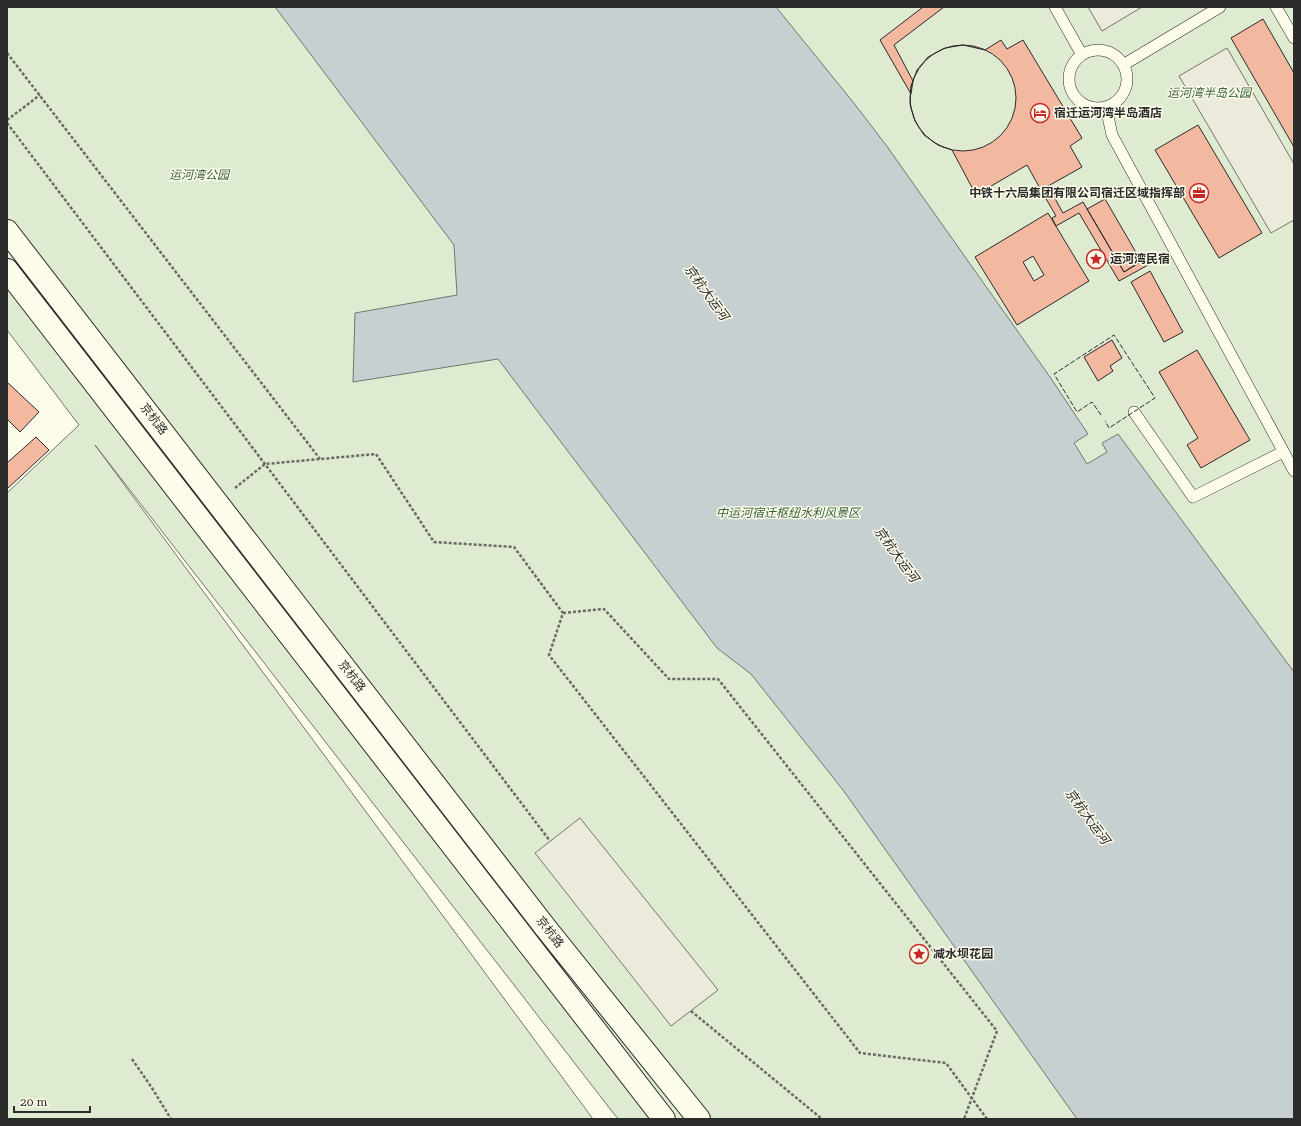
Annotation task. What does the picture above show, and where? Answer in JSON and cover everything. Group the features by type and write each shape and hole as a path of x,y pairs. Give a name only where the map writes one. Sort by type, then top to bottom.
{"street":[{"name":"京杭路","path":"7,230 540,920 699,1119"},
{"name":"京杭路","path":"7,270 664,1119"}],"lane":[{"path":"1054,7 1082,55"},
{"path":"1123,64 1220,7"},
{"path":"1276,7 1294,38"},
{"path":"1099,50 1108,52 1123,64 1126,72 1125,90 1114,104 1106,107 1088,107 1074,96 1068,78 1070,69 1075,61 1082,55 1090,51 1099,50"},
{"path":"1106,107 1112,135 1294,471"},
{"path":"1134,412 1193,497 1284,452"}],"path":[{"path":"7,53 320,459"},
{"path":"7,120 40,95"},
{"path":"7,123 550,841"},
{"path":"218,502 265,464 376,454 434,542 514,547 563,613"},
{"path":"563,613 604,609 669,679 718,679 997,1031 964,1119"},
{"path":"563,613 549,655 860,1053 946,1063 987,1119"},
{"path":"691,1011 822,1119"},
{"path":"132,1059 171,1119"}],"green space":[{"name":"中运河宿迁枢纽水利风景区","path":"7,7 1294,7 1294,1119 618,1119 95,445 593,1119 7,1119 7,493 79,425 7,330"}],"shaded area":[{"path":"1088,7 1142,7 1102,31"},
{"path":"1227,48 1294,164 1294,220 1271,233 1179,76"},
{"path":"580,818 718,990 671,1026 535,853"}],"water":[{"name":"京杭大运河","path":"275,7 776,7 886,145 1050,377 1088,434 1074,443 1087,464 1107,452 1102,443 1118,434 1294,672 1294,1119 1077,1119 843,790 751,674 717,648 498,359 353,382 355,313 457,295 454,245"}],"building":[{"path":"923,7 944,7 894,45 913,81 911,94 880,40"},
{"path":"1263,19 1294,73 1294,147 1231,38"},
{"path":"1001,40 1007,49 1023,40 1082,138 1070,146 1082,167 1041,190 1027,165 976,195 952,150 938,145 924,135 915,121 910,104 911,86 917,70 928,57 945,48 963,45 985,50"},
{"path":"963,45 983,49 1000,61 1012,78 1016,98 1012,118 1000,135 983,147 963,151 943,147 926,135 914,118 910,98 914,78 926,61 943,49"},
{"path":"1198,125 1262,233 1219,258 1155,150"},
{"path":"1048,186 1063,213 1083,202 1124,272 1156,253 1159,259 1119,281 1079,213 1056,226 1052,218 1056,216 1041,190"},
{"path":"1105,199 1141,261 1124,272 1087,209"},
{"path":"1048,213 1089,281 1017,325 975,257","holes":["1033,256 1044,275 1034,281 1023,262"]},
{"path":"1150,271 1183,332 1164,342 1131,282"},
{"path":"1112,340 1122,358 1110,366 1113,371 1098,381 1084,357"},
{"path":"1197,350 1250,440 1201,468 1187,445 1198,438 1159,372"},
{"path":"7,382 39,412 20,432 7,419"},
{"path":"36,437 49,450 7,489 7,463"}],"fence":[{"path":"1101,415 1092,402 1077,412 1054,374 1114,335 1155,398 1109,428 1105,421"}],"place":[{"name":"宿迁运河湾半岛酒店","path":"1040,113"},
{"name":"中铁十六局集团有限公司宿迁区域指挥部","path":"1199,193"},
{"name":"运河湾民宿","path":"1096,259"},
{"name":"减水坝花园","path":"919,954"}],"park label":[{"name":"运河湾半岛公园","path":"1209,93"},
{"name":"运河湾公园","path":"199,175"}]}
